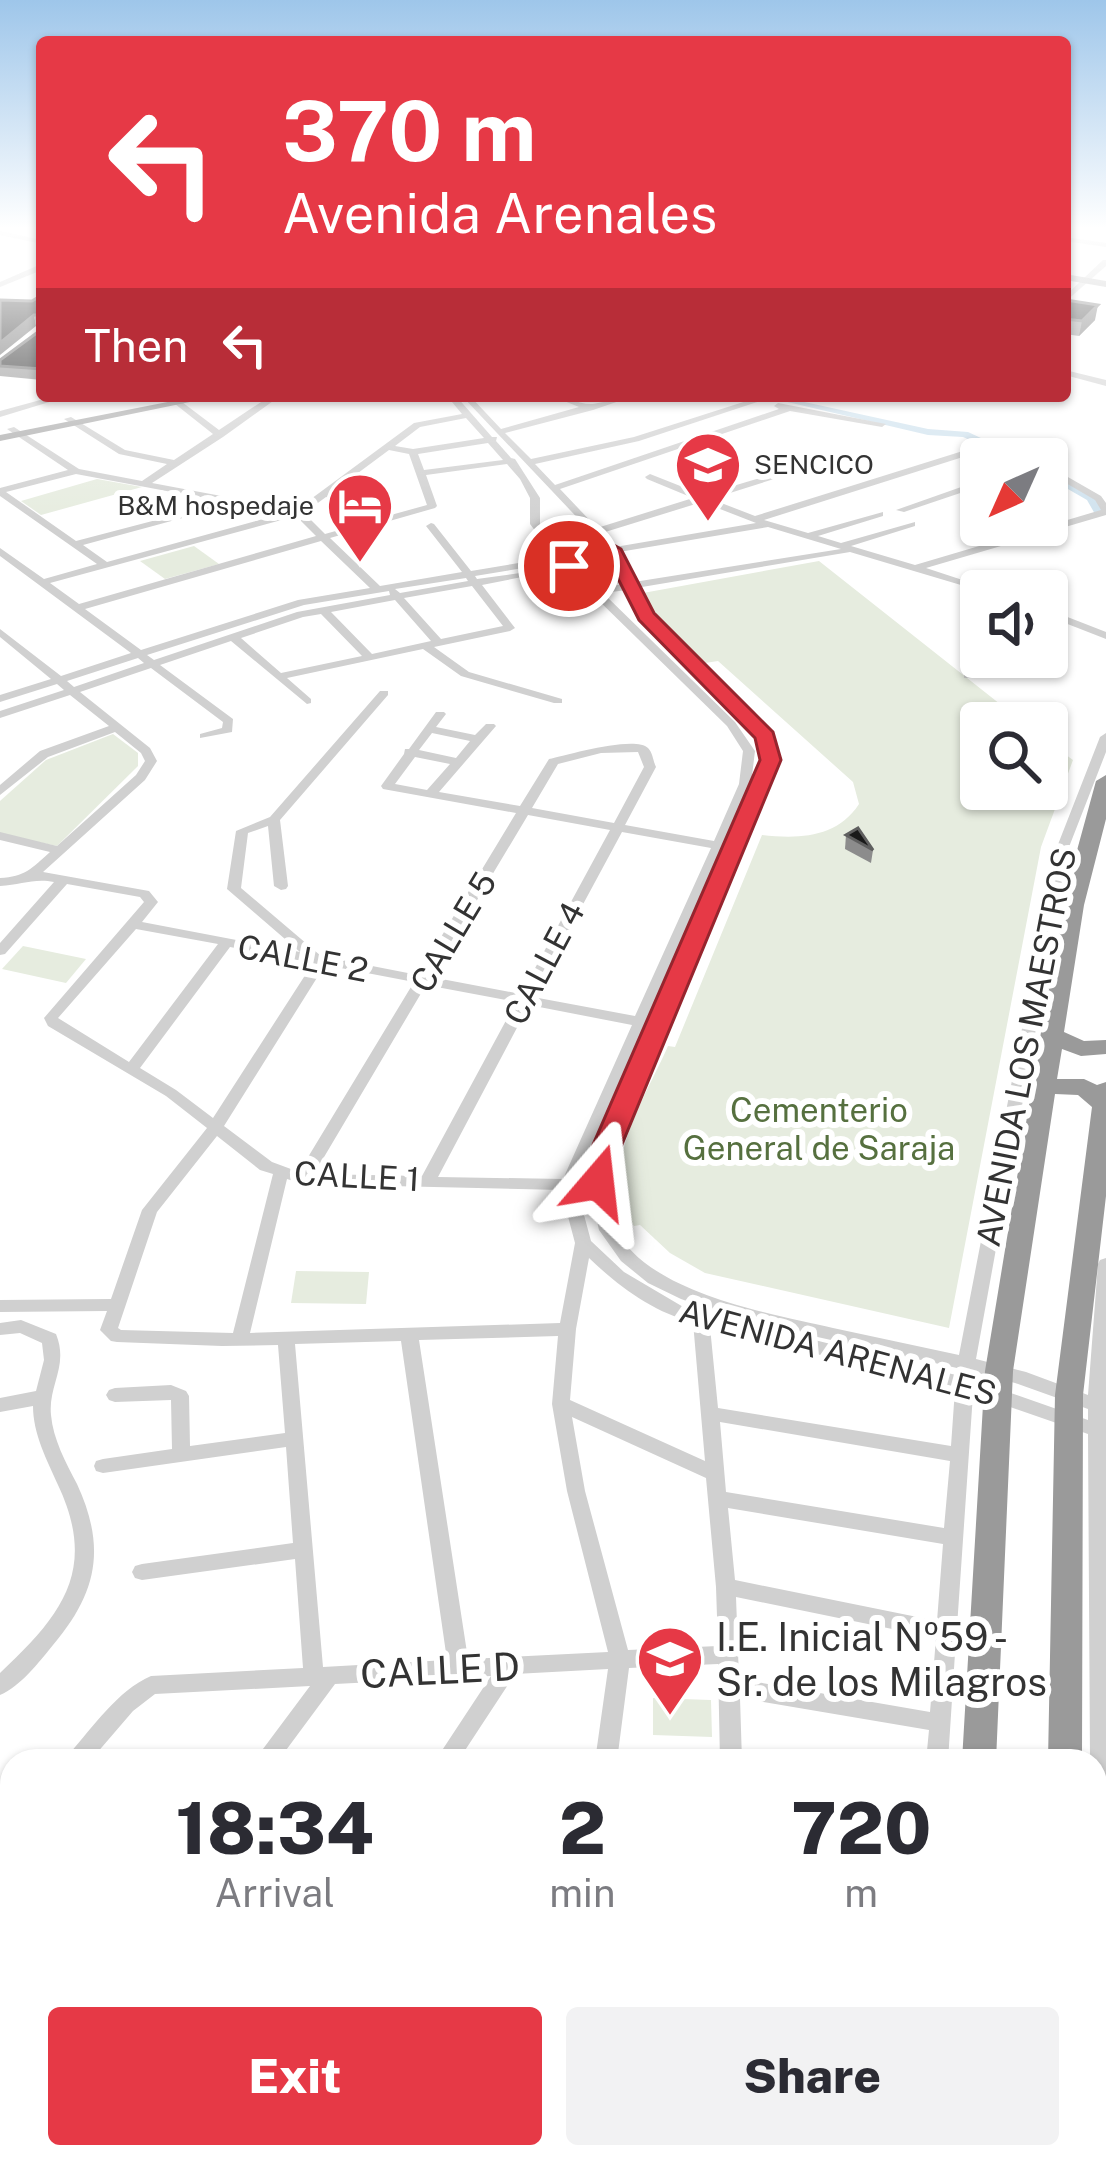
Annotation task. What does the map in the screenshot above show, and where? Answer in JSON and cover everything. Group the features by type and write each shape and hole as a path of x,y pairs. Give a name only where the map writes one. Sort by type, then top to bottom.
{"highway":[{"path":"980,1749 998,1383 1073,905 1106,781"},
{"path":"1052,1035 1081,1049 1106,1047"},
{"path":"1044,1086 1074,1084 1105,1104"},
{"path":"1064,1749 1068,1406 1106,1090"}],"main road":[{"path":"7,434 158,402"}],"street":[{"path":"1071,374 1106,383"},
{"path":"0,414 43,402"},
{"path":"181,402 220,435"},
{"path":"142,485 267,402"},
{"name":"AVENIDA ARENALES","path":"457,402 532,462 615,554 645,616 766,736 770,754 761,791 600,1168 601,1208 622,1252 669,1288 705,1304 965,1373 1103,1419"},
{"name":"AVENIDA ARENALES","path":"471,402 498,435 535,498 535,524 565,562 747,744 748,774 568,1185"},
{"path":"573,402 590,408"},
{"path":"391,447 412,452 498,435 610,402"},
{"path":"532,462 636,439 745,402"},
{"path":"768,402 882,424"},
{"path":"535,498 787,409"},
{"path":"43,582 298,513 420,424 470,416"},
{"path":"72,421 127,454 176,464"},
{"path":"7,434 76,470 298,513 387,590 433,646 473,678 559,701 544,715"},
{"path":"77,608 432,506 412,452"},
{"path":"755,520 960,455"},
{"path":"595,532 834,457"},
{"path":"422,473 512,461"},
{"path":"0,491 76,470"},
{"path":"650,477 755,520 960,581"},
{"path":"1068,480 1099,498 1106,511 1068,520"},
{"path":"902,509 960,490"},
{"path":"0,491 105,566"},
{"path":"325,494 348,500 378,521"},
{"path":"75,544 237,502"},
{"path":"808,536 880,514"},
{"path":"0,699 287,606 615,554 770,524"},
{"path":"840,546 912,524"},
{"path":"282,676 510,628 431,526"},
{"path":"916,568 981,546"},
{"path":"593,592 854,550"},
{"path":"0,551 6,561 43,582 229,721 228,730 204,736"},
{"path":"0,715 232,636 387,590"},
{"path":"322,609 370,658"},
{"path":"1068,621 1103,637"},
{"path":"0,632 146,751 150,766 33,874 20,881 0,882"},
{"path":"232,636 307,701"},
{"path":"0,656 22,649"},
{"path":"384,693 274,820 242,831 235,889 320,962 214,1128 150,1210 113,1305 109,1330 117,1336 240,1340 567,1329"},
{"path":"440,714 386,784 717,845"},
{"path":"429,795 490,726"},
{"path":"0,791 44,754 118,727"},
{"path":"429,729 476,739"},
{"name":"AVENIDA LOS MAESTROS","path":"938,1749 965,1373 1063,848 1106,736"},
{"name":"CALLE 5","path":"303,1179 559,757 642,748"},
{"name":"CALLE 4","path":"428,1180 650,766 642,748"},
{"path":"410,752 455,761"},
{"path":"274,820 281,886"},
{"path":"0,836 60,850"},
{"path":"33,874 151,898 133,924"},
{"path":"0,951 64,879"},
{"name":"CALLE 2","path":"133,924 658,1026"},
{"name":"CALLE 1","path":"133,924 51,1018 281,1173 303,1179 568,1185"},
{"path":"131,1068 226,943"},
{"path":"240,1340 281,1173"},
{"path":"568,1185 583,1243 567,1329 561,1404 620,1660 608,1749"},
{"name":"AVENIDA ARENALES","path":"583,1243 646,1295 701,1321 965,1373"},
{"path":"1104,1749 1106,1264"},
{"path":"0,1306 62,1301 113,1305"},
{"path":"701,1321 726,1587 731,1749"},
{"path":"0,1329 21,1326 50,1339 56,1356 42,1397 47,1439 82,1519 84,1566 59,1625 0,1687"},
{"path":"409,1333 459,1669"},
{"path":"273,1749 322,1676 304,1549 286,1338"},
{"path":"115,1395 159,1391 180,1396 182,1455"},
{"path":"0,1405 42,1397"},
{"path":"561,1404 716,1474"},
{"path":"711,1414 958,1455"},
{"path":"103,1466 294,1439"},
{"path":"717,1498 954,1538"},
{"path":"142,1572 304,1549"},
{"path":"726,1587 949,1632"},
{"name":"CALLE D","path":"88,1749 127,1704 151,1685 729,1654"},
{"path":"454,1749 509,1666"},
{"path":"729,1687 940,1723"}],"green space":[{"path":"97,479 142,487 41,515 21,501"},
{"path":"194,546 219,564 165,579 140,561"},
{"name":"Cementerio General de Saraja","path":"819,561 960,672 960,678 967,678 997,702 960,702 960,810 1055,810 1041,847 949,1328 705,1273 670,1253 640,1225 634,1226 624,1204 620,1182 628,1135 668,1046 675,1047 762,835 816,834 840,824 859,804 853,782 718,661 705,663 650,609 643,593"},
{"path":"113,734 138,753 138,766 57,846 0,834 0,801 46,760"},
{"path":"23,946 86,959 66,983 2,969"},
{"path":"296,1271 369,1272 366,1304 291,1303"},
{"path":"653,1698 711,1700 712,1737 653,1735"}],"building":[{"path":"0,327 19,327 0,343"},
{"path":"36,333 36,369 0,366 0,360"},
{"path":"858,828 873,850 846,835"}],"waterway":[{"path":"793,402 974,438"},
{"path":"1068,485 1091,498 1098,512"}],"place":[{"name":"SENCICO","path":"708,524"},
{"name":"B&M hospedaje","path":"360,565"},
{"name":"I.E. Inicial Nº59 - Sr. de los Milagros","path":"670,1718"}],"route":[{"path":"569,566 560,557 612,549 645,616 766,736 770,760 761,791 604,1154 598,1182"}]}
